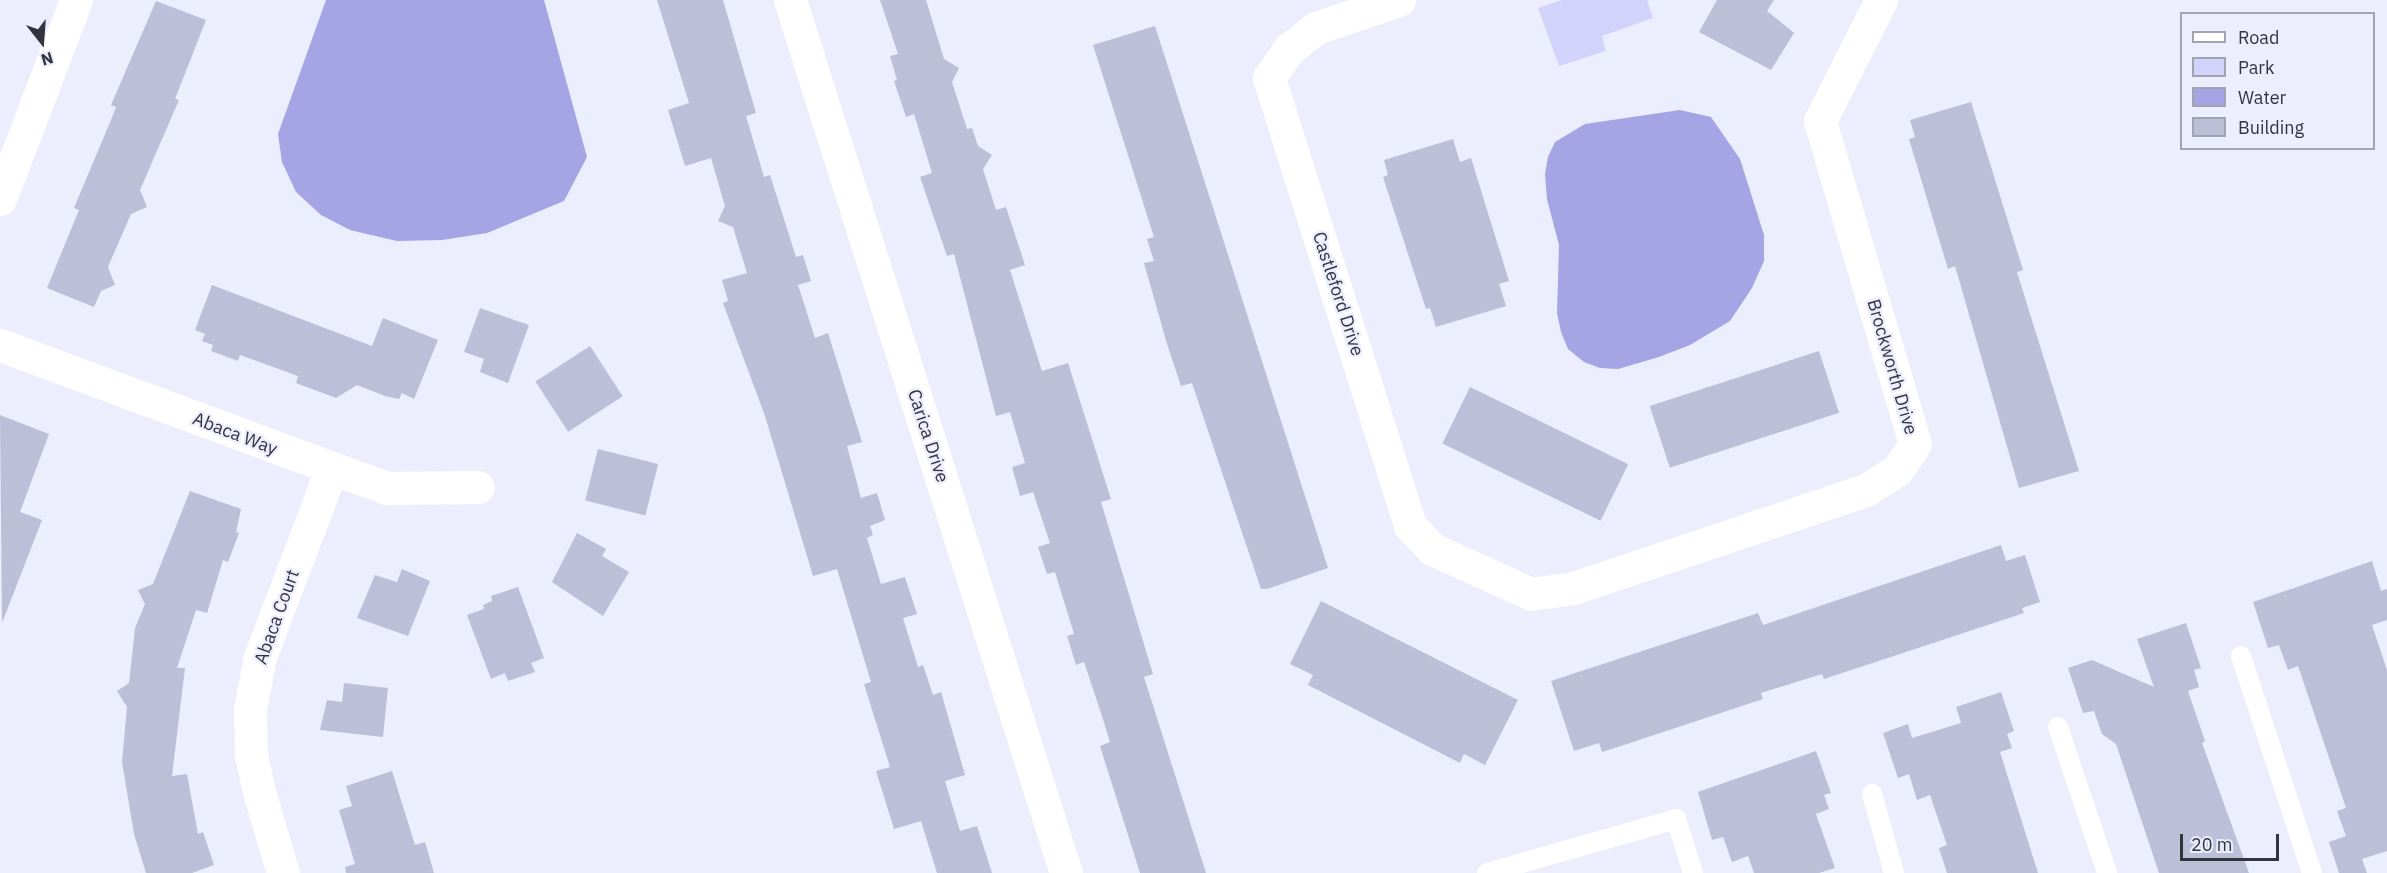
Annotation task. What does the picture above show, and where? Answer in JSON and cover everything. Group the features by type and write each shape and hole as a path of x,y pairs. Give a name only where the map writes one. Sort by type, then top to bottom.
{"street":[{"path":"0,199 76,0"},
{"name":"Carica Drive","path":"790,0 1066,873"},
{"name":"Castleford Drive","path":"1400,0 1316,28 1289,49 1269,78 1410,526 1432,549 1531,594"},
{"name":"Brockworth Drive","path":"1531,594 1573,588 1866,490 1898,469 1915,444 1820,121 1881,0"},
{"name":"Abaca Way","path":"0,345 331,470 387,488 478,487"},
{"name":"Abaca Court","path":"283,873 258,792 251,753 250,709 260,657 331,470"}],"lane":[{"path":"2241,656 2312,873"},
{"path":"2058,727 2107,873"},
{"path":"1872,794 1894,873"},
{"path":"1487,873 1676,819 1693,873"}],"green space":[{"path":"1562,0 1647,0 1653,18 1602,36 1606,51 1559,66 1538,8"}],"water":[{"path":"326,0 544,0 587,157 564,201 487,233 442,240 397,241 350,230 321,215 296,192 282,162 278,134"},
{"path":"1680,110 1711,117 1740,159 1764,235 1764,261 1752,288 1730,321 1690,345 1659,357 1618,369 1600,368 1584,362 1568,349 1561,332 1557,313 1559,245 1547,199 1545,174 1548,157 1555,142 1585,124"}],"building":[{"path":"657,0 723,0 756,113 746,116 764,177 770,175 796,257 803,255 811,281 798,285 815,338 828,333 862,442 847,446 861,498 877,493 885,520 870,526 873,535 867,538 881,584 905,577 917,614 903,618 918,667 923,665 933,695 941,692 965,775 945,781 960,831 977,826 992,873 937,873 921,821 894,829 876,771 890,767 864,684 871,682 837,569 813,576 765,416 723,303 728,301 722,280 747,273 733,227 718,221 725,206 711,158 685,166 668,110 689,103"},
{"path":"880,0 926,0 944,59 959,68 952,82 967,129 972,128 978,146 992,155 983,169 996,210 1006,207 1025,265 1010,270 1042,371 1068,363 1111,499 1101,502 1153,674 1144,677 1206,873 1140,873 1100,746 1110,742 1102,716 1084,662 1076,665 1067,636 1074,634 1055,572 1047,574 1038,547 1050,543 1033,492 1020,496 1012,467 1025,463 1010,412 996,416 954,254 947,256 920,177 932,173 914,114 906,117 894,81 897,80 890,56 898,54"},
{"path":"1717,0 1774,0 1767,11 1794,33 1771,70 1699,32"},
{"path":"156,1 206,20 175,99 179,100 140,190 147,207 131,214 108,267 115,285 101,291 94,307 47,288 79,210 74,208 116,107 111,105"},
{"path":"1155,26 1328,568 1267,589 1261,589 1192,383 1181,386 1167,344 1144,263 1154,261 1147,239 1154,237 1093,45"},
{"path":"1971,102 2023,270 2017,272 2079,471 2019,488 1955,266 1948,269 1909,139 1915,137 1910,120"},
{"path":"1453,139 1460,162 1471,158 1509,281 1499,284 1506,306 1436,327 1430,308 1426,309 1383,177 1388,175 1384,160"},
{"path":"212,285 372,346 383,318 438,340 414,399 402,393 399,399 385,396 357,385 336,398 296,383 298,376 240,355 238,361 211,351 213,345 202,341 205,334 195,330"},
{"path":"480,308 529,325 508,383 480,372 484,359 464,352"},
{"path":"590,346 623,396 568,432 535,381"},
{"path":"1819,351 1839,413 1670,468 1650,406"},
{"path":"1470,387 1628,464 1601,521 1442,444"},
{"path":"0,415 49,434 20,512 42,520 2,623"},
{"path":"598,449 658,464 645,515 585,500"},
{"path":"190,491 241,509 236,532 239,533 228,562 223,560 207,613 196,610 177,668 185,668 172,776 187,774 198,834 203,832 214,865 192,873 146,873 134,834 122,762 127,707 117,691 129,683 135,628 145,604 138,590 153,584"},
{"path":"577,533 606,549 602,556 629,572 603,616 552,582"},
{"path":"2001,545 2006,561 2025,555 2040,602 2022,608 2024,613 1824,679 1822,674 1761,693 1763,699 1602,752 1599,743 1574,751 1551,681 1758,613 1763,625"},
{"path":"2372,561 2381,591 2387,589 2387,620 2372,625 2387,670 2387,851 2362,859 2367,873 2339,873 2329,842 2346,836 2337,811 2346,808 2298,666 2288,670 2279,645 2268,648 2253,602"},
{"path":"402,569 430,581 408,636 357,618 375,575 397,582"},
{"path":"518,587 544,658 531,663 535,672 508,681 505,673 491,679 467,615 484,609 483,605 492,601 491,596"},
{"path":"1321,601 1518,700 1485,765 1464,754 1460,763 1308,685 1313,675 1290,664"},
{"path":"2186,623 2201,668 2194,670 2199,687 2188,691 2205,741 2202,743 2249,873 2159,873 2116,744 2102,734 2094,711 2083,713 2068,668 2092,660 2154,687 2137,639"},
{"path":"344,683 388,688 383,737 320,730 327,700 342,702"},
{"path":"2001,692 2014,731 2007,734 2012,748 2000,752 2038,873 1947,873 1939,848 1947,845 1930,795 1917,800 1909,774 1898,778 1883,733 1908,724 1912,738 1961,723 1956,707"},
{"path":"1816,751 1831,793 1824,795 1829,809 1816,814 1835,868 1819,873 1754,873 1748,856 1732,862 1723,837 1712,840 1698,792"},
{"path":"392,771 415,845 425,842 434,873 346,873 345,867 355,864 339,810 352,806 346,786"}]}
